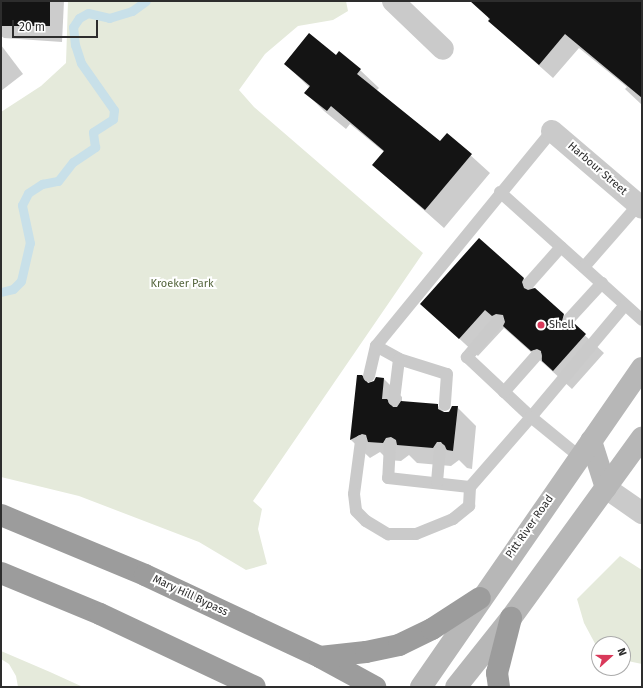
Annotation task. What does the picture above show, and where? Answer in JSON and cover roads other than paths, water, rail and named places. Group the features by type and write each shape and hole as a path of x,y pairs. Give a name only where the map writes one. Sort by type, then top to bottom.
{"highway":[{"name":"Mary Hill Bypass","path":"1,515 145,575 320,657 375,687"},
{"path":"1,573 100,614 255,687"},
{"path":"320,657 366,652 399,645 432,629 480,598"},
{"path":"499,687 497,673 511,618"}],"main road":[{"name":"Pitt River Road","path":"420,687 480,598 642,368"},
{"path":"456,687 511,618 642,438"},
{"path":"585,449 606,488"}],"street":[{"path":"393,1 443,49"},
{"name":"Harbour Street","path":"552,131 640,206"},
{"path":"606,488 642,513"}],"lane":[{"path":"368,376 376,346 500,192 552,131"},
{"path":"500,192 642,320"},
{"path":"584,267 640,206"},
{"path":"529,283 561,247"},
{"path":"570,319 602,283"},
{"path":"361,441 354,494 356,511 366,522 388,534 416,534 453,520 469,506 470,487 531,417 625,304"},
{"path":"498,321 467,357 531,417 585,449"},
{"path":"376,346 399,359 447,374 445,405"},
{"path":"504,392 536,356"},
{"path":"394,400 399,359"},
{"path":"390,444 388,478 437,482 470,487"},
{"path":"437,482 440,449"}],"waterway":[{"path":"1,292 13,289 21,281 30,243 22,205 28,193 42,184 58,181 73,162 95,147 93,132 113,119 114,110 81,63 75,45 73,27 79,18 88,13 109,18 132,11 146,1"}],"place":[{"name":"Shell","path":"541,325"}],"park label":[{"name":"Kroeker Park","path":"182,284"}]}
